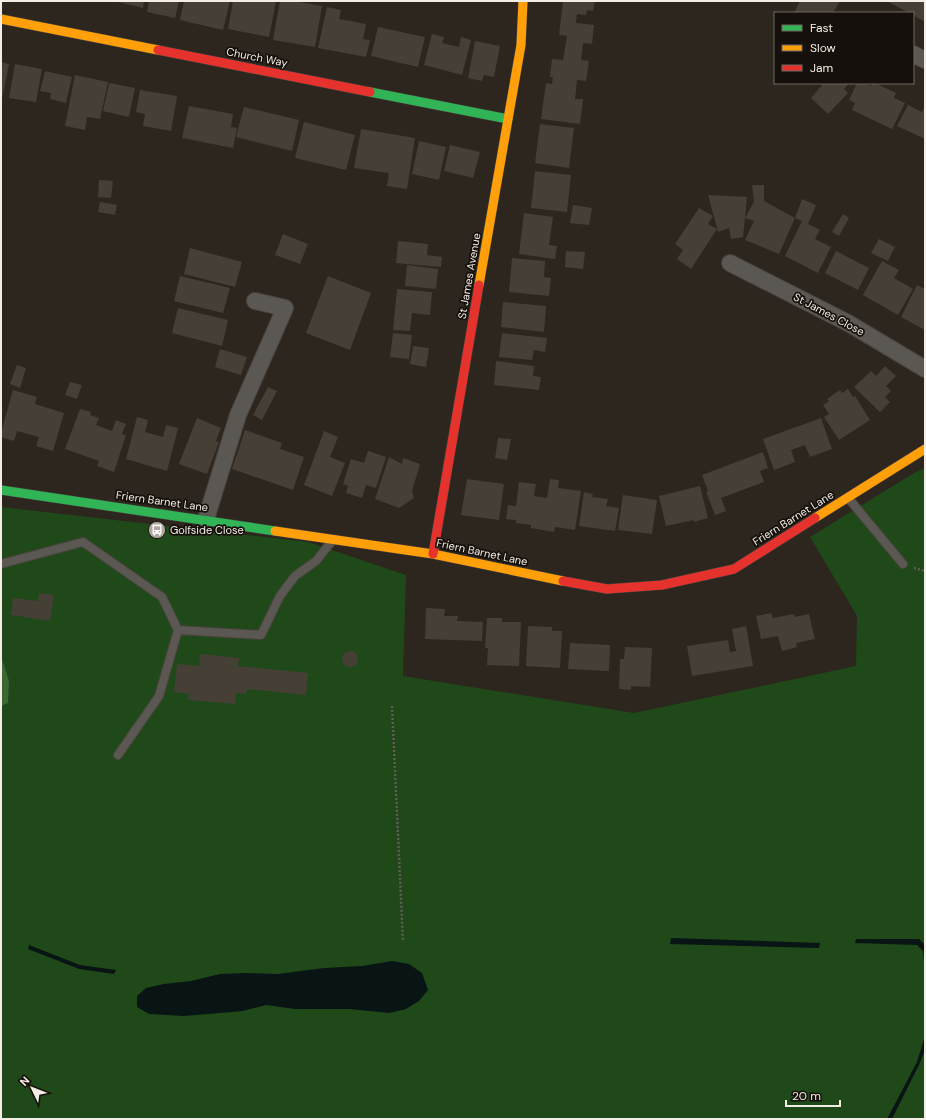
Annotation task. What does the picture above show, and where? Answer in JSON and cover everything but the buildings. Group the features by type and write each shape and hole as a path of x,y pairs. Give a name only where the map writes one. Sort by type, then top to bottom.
{"street":[{"name":"St James Avenue","path":"433,554 521,45 524,1"},
{"name":"Church Way","path":"1,19 508,119"},
{"path":"914,54 925,60"},
{"name":"St James Close","path":"730,263 848,323 925,369"},
{"path":"206,520 238,415 285,308 255,301"},
{"name":"Friern Barnet Lane","path":"1,490 433,554 607,589 662,585 734,569 925,449"}],"lane":[{"path":"848,498 903,564"},
{"path":"178,630 261,635 280,596 295,576 316,561 334,539"},
{"path":"1,564 83,542 162,597 178,630 159,696 118,755"}],"path":[{"path":"392,706 403,942"}],"green space":[{"path":"925,468 925,1119 1,1119 1,507 308,542 406,575 403,676 634,713 856,666 857,616 810,537 914,473"},
{"path":"1,656 9,681 8,703 1,706"}],"shaded area":[{"path":"671,938 820,943 819,948 670,944"},
{"path":"856,939 919,939 925,945 925,970 923,951 917,945 855,943"},
{"path":"29,945 80,965 116,970 114,974 79,969 28,949"},
{"path":"392,961 409,964 422,973 428,990 419,1001 406,1009 389,1013 349,1009 295,1009 266,1005 243,1011 184,1016 149,1014 137,1007 137,996 146,988 164,984 191,981 220,974 278,974 324,968 362,966"},
{"path":"925,1036 925,1049 920,1063 892,1119 887,1119 917,1062"}],"traffic: fast":[{"path":"370,92 508,119"},
{"path":"1,490 275,531"}],"traffic: slow":[{"path":"479,285 521,45 523,1"},
{"path":"1,19 158,50"},
{"path":"815,518 925,449"},
{"path":"275,531 433,554 563,581"}],"traffic: jam":[{"path":"158,50 370,92"},
{"path":"433,554 479,285"},
{"path":"563,581 607,589 662,585 734,569 815,518"}],"place":[{"name":"Golfside Close","path":"157,530"}]}
